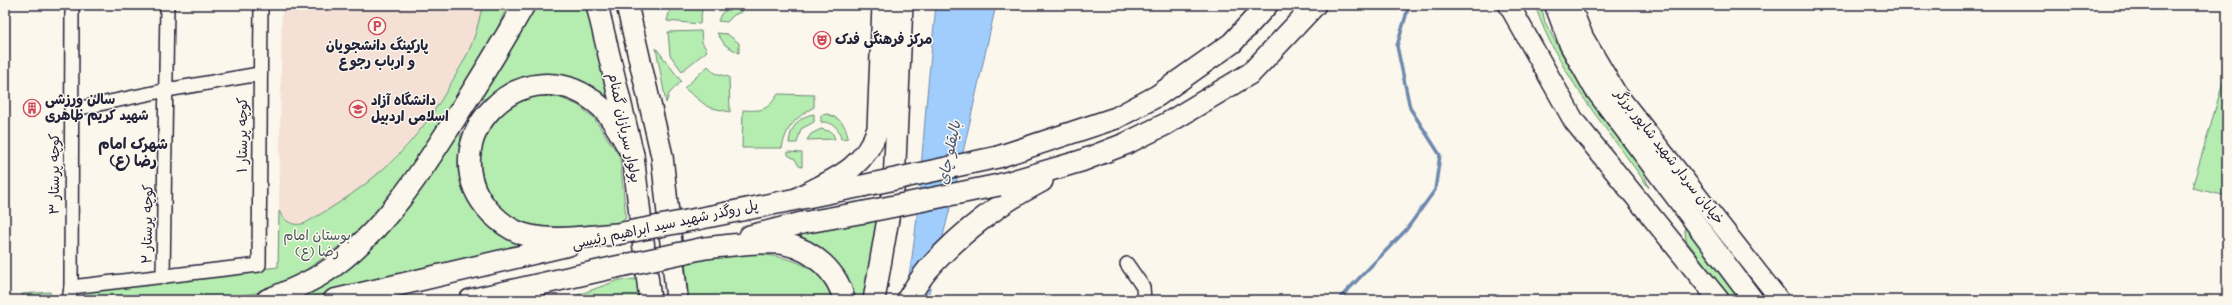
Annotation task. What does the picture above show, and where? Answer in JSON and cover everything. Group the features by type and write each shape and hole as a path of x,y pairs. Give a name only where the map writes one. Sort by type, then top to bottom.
{"highway":[{"path":"267,300 296,289 325,272 353,250 386,217 411,186 443,138 524,5"},
{"name":"بولوار سربازان گمنام","path":"597,5 633,155 650,300"},
{"name":"پل روگذر شهید سید ابراهیم رئیسی","path":"334,300 617,234 862,186 998,157 1116,118 1156,96 1232,43 1267,5"},
{"path":"907,300 931,266 961,236 1024,190 1081,161 1125,144 1166,124 1251,73 1315,5"},
{"path":"874,300 894,184 897,7"},
{"path":"800,197 843,175 862,160 872,146 878,129 897,7"},
{"name":"بولوار سربازان گمنام","path":"631,11 662,156 677,300"},
{"path":"617,234 548,238 523,234 500,223 483,204 472,181 470,156 476,131 489,109 509,94 534,85 559,85 583,93 602,108 633,155"},
{"path":"669,223 675,214 795,190 812,179 855,179 877,172 885,166 895,142"},
{"name":"پل روگذر شهید سید ابراهیم رئیسی","path":"470,300 705,248 802,223 1000,185 1081,161"},
{"path":"705,248 784,244 808,252 828,268 842,290 844,300"},
{"path":"533,300 616,267"}],"main road":[{"path":"1509,5 1574,121 1718,300"},
{"name":"خیابان سردار شهید شاپور برزگر","path":"1555,5 1570,45 1594,88 1753,300"},
{"name":"خیابان سردار شهید شاپور برزگر","path":"1572,5 1584,37 1617,93 1780,300"}],"street":[{"name":"کوچه پرستار ۳","path":"71,295 72,5"},
{"name":"کوچه پرستار ۲","path":"163,277 167,5"},
{"name":"کوچه پرستار ۱","path":"163,277 259,265 259,74 261,5"},
{"path":"71,110 166,90 259,74"},
{"path":"1127,264 1143,287 1144,300"},
{"path":"71,295 163,277"}],"shaded area":[{"name":"دانشگاه آزاد اسلامی اردبیل","path":"282,5 483,5 472,44 430,119 371,182 327,211 297,225 288,222 279,211"}],"green space":[{"name":"بوستان امام رضا (ع)","path":"483,5 508,5 496,31 402,184 354,235 322,259 278,289 216,300 84,300 84,290 278,267 279,211 290,223 305,223 351,194 372,179 391,162 425,124 440,102 470,47"},
{"path":"536,5 591,5 613,106 586,85 558,77 489,99 481,99"},
{"path":"671,5 706,5 702,10 700,24 667,21"},
{"path":"732,5 741,5 741,12 734,15 727,22 718,21 721,14"},
{"path":"1535,5 1541,5 1545,22 1568,65 1588,97 1641,167 1649,188 1570,77 1556,54"},
{"path":"701,31 702,42 707,51 682,71 670,55 668,32"},
{"path":"717,33 727,34 739,43 739,53 725,45"},
{"path":"656,48 681,81 669,94 666,103"},
{"path":"708,66 715,73 729,77 730,112 708,107 684,88"},
{"path":"2227,69 2227,196 2192,188"},
{"path":"778,94 814,95 814,107 797,119 789,128 782,148 742,148 743,110 764,109 771,104"},
{"path":"538,96 558,97 578,105 594,118 620,157 626,218 617,223 569,227 544,227 523,222 508,214 496,203 482,174 481,159 483,143 489,128 500,114 518,103"},
{"path":"814,114 814,122 801,129 797,143 789,143 791,132 796,124 804,117"},
{"path":"827,114 842,122 846,129 848,138 841,139 839,131 835,126 829,123 821,122 821,115"},
{"path":"460,125 460,167 465,188 474,207 480,216 496,230 509,237 533,245 298,300 329,280"},
{"path":"821,129 832,132 835,139 807,140 811,134"},
{"path":"788,152 802,153 802,167 799,166 795,159 788,155"},
{"path":"884,215 870,300 850,300 782,238"},
{"path":"1684,224 1742,300 1731,300 1686,240"},
{"path":"756,254 792,260 812,270 827,288 832,300 689,300 685,261 704,257"},
{"path":"637,279 639,300 564,300 619,280"},
{"path":"50,292 51,300 23,300 22,294"}],"water":[{"name":"بالیقلو چای","path":"936,5 996,5 955,188 927,300 904,300 915,237"}],"waterway":[{"path":"1338,300 1406,230 1435,190 1440,155 1410,108 1397,46 1409,5"}],"place":[{"name":"پارکینگ دانشجویان و ارباب رجوع","path":"377,26"},
{"name":"مرکز فرهنگی فدک","path":"822,40"},
{"name":"سالن ورزشی شهید کریم ظاهری","path":"32,108"},
{"name":"دانشگاه آزاد اسلامی اردبیل","path":"358,109"}],"district":[{"name":"شهرک امام رضا (ع)","path":"133,154"}]}
